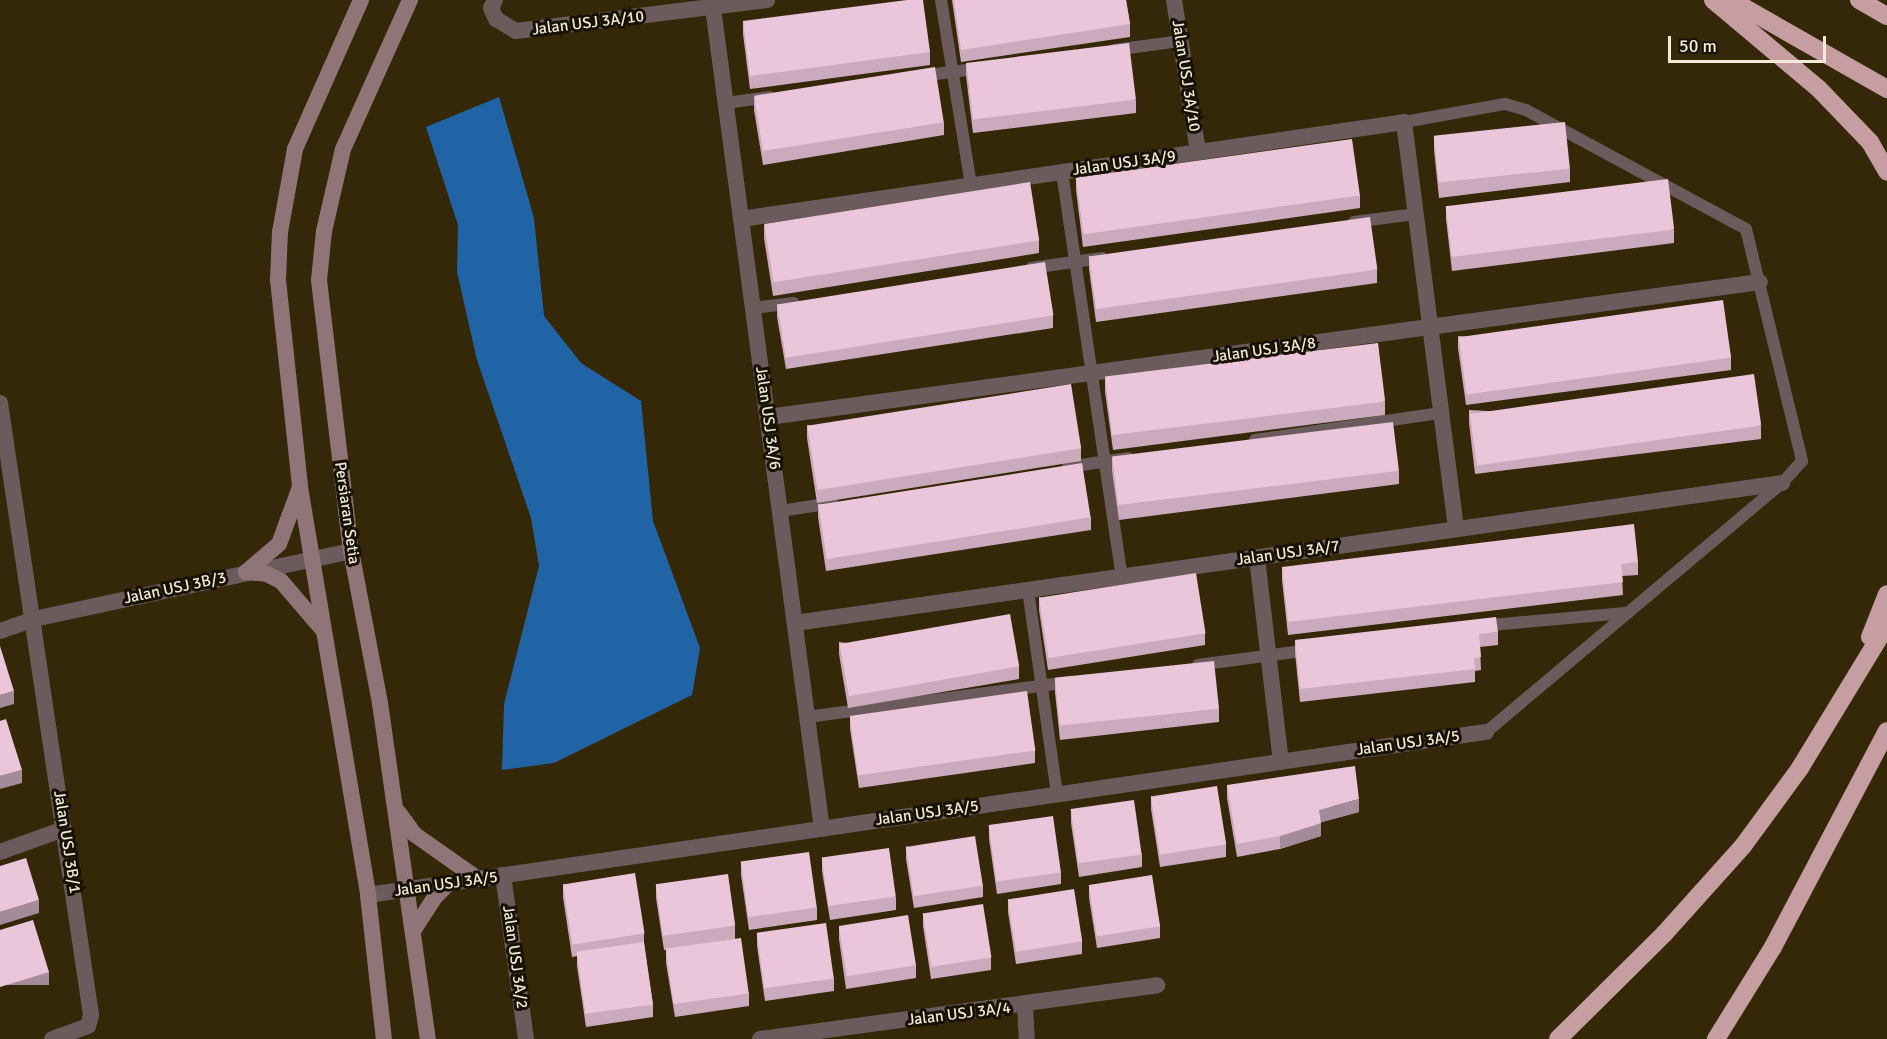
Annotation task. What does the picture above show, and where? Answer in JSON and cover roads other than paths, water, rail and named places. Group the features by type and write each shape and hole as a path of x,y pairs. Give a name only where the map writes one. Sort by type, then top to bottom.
{"highway":[{"path":"1713,0 1818,88 1870,142 1887,172"},
{"path":"1731,0 1887,89"},
{"path":"1859,0 1887,16"},
{"path":"1850,689 1887,594"},
{"path":"1558,1039 1664,934 1743,846 1800,768 1887,626"},
{"path":"1716,1039 1773,946 1887,731"}],"main road":[{"path":"362,0 295,149 280,232 278,280 300,487 314,560 368,895 384,1039"},
{"name":"Persiaran Setia","path":"410,0 344,148 322,251 322,327 351,551 396,810 428,1039"},
{"path":"246,572 279,544 300,487"},
{"path":"246,572 267,574 281,581 313,615 326,636"},
{"path":"396,810 414,834 478,879"},
{"path":"413,931 435,897 450,882"}],"street":[{"name":"Jalan USJ 3A/10","path":"495,0 491,8 496,19 516,32 767,0"},
{"name":"Jalan USJ 3A/10","path":"1174,0 1198,152"},
{"name":"Jalan USJ 3A/6","path":"713,8 822,829"},
{"name":"Jalan USJ 3A/9","path":"741,219 1404,122"},
{"path":"1404,122 1456,529"},
{"name":"Jalan USJ 3A/8","path":"768,417 1760,282"},
{"name":"Jalan USJ 3B/1","path":"1,413 34,619 91,1015 88,1026 52,1039"},
{"name":"Jalan USJ 3A/7","path":"795,623 1782,483"},
{"name":"Jalan USJ 3B/3","path":"0,631 34,619 351,551"},
{"path":"1257,558 1281,762"},
{"name":"Jalan USJ 3A/5","path":"368,895 1486,732"},
{"path":"0,852 64,829"},
{"name":"Jalan USJ 3A/2","path":"503,875 526,1039"},
{"name":"Jalan USJ 3A/4","path":"769,1038 1024,1005 1157,985"},
{"path":"1024,1005 1027,1039"}],"lane":[{"path":"941,0 971,186"},
{"path":"1101,51 1181,40"},
{"path":"907,78 998,65"},
{"path":"726,103 783,95"},
{"name":"Jalan USJ 3A/9","path":"1404,122 1505,104 1550,120 1746,229 1760,282"},
{"path":"1062,172 1122,577"},
{"path":"1346,224 1416,213"},
{"path":"1018,270 1111,257"},
{"path":"1486,732 1782,483 1802,461 1760,282"},
{"path":"753,308 811,300"},
{"path":"1244,442 1441,413"},
{"path":"1059,469 1140,457"},
{"path":"780,511 850,501"},
{"path":"1028,590 1057,794"},
{"path":"1466,628 1628,613"},
{"path":"1189,666 1327,647"},
{"path":"807,717 1087,680"}],"water":[{"path":"499,97 534,218 544,316 581,363 641,401 653,521 700,648 692,695 554,763 502,770 504,704 539,566 531,518 477,360 457,272 458,225 426,127"}]}
